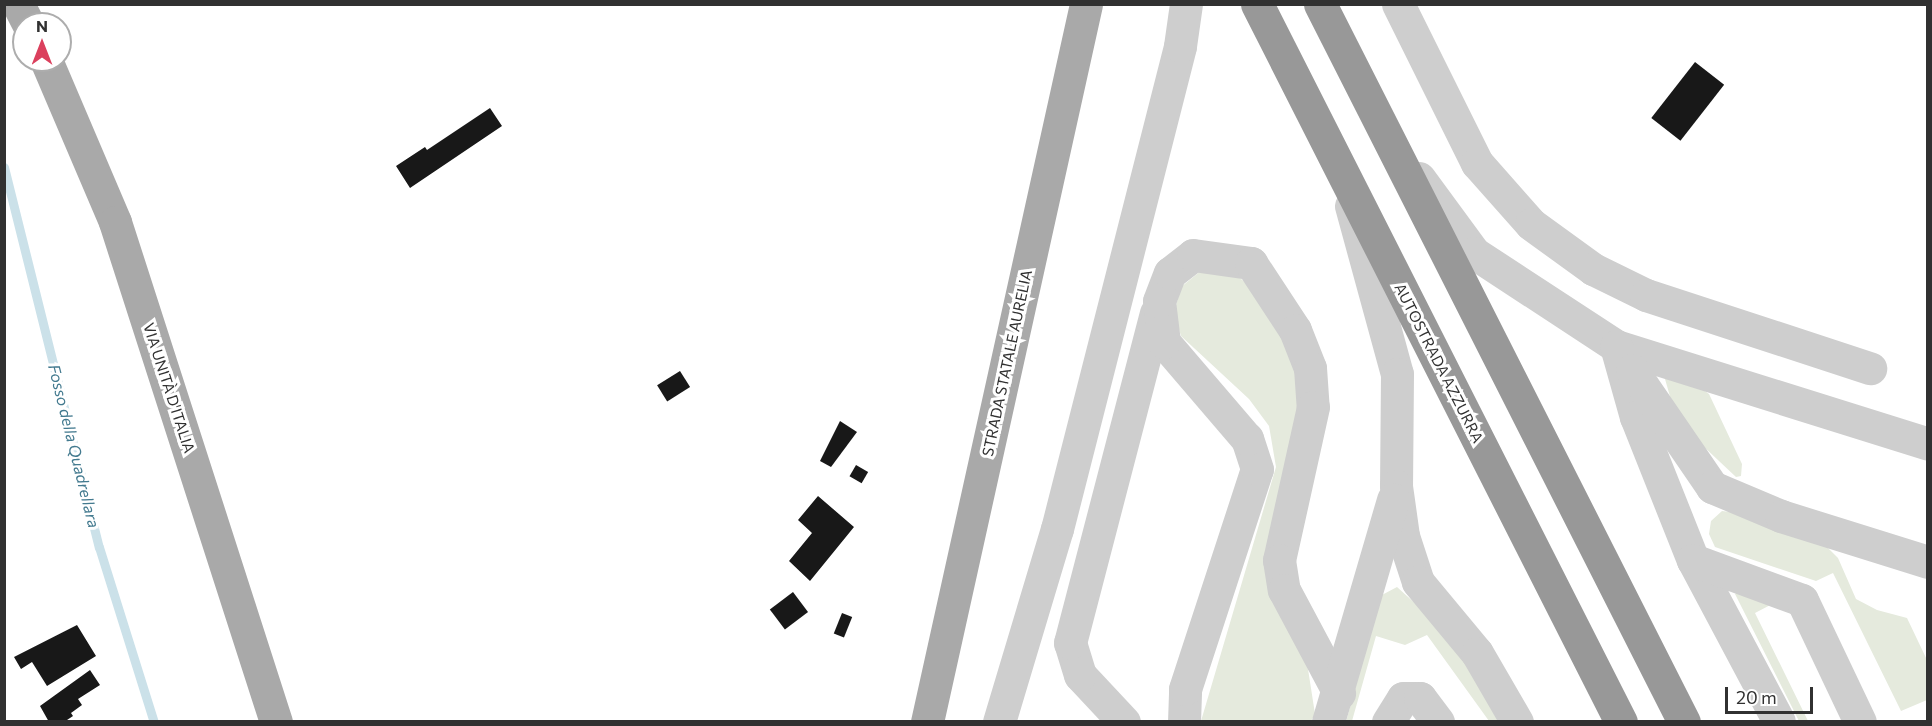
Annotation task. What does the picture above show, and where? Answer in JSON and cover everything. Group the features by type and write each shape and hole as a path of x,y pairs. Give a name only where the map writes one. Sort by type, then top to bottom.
{"highway":[{"name":"AUTOSTRADA AZZURRA","path":"1257,4 1622,722"},
{"path":"1320,4 1684,722"}],"main road":[{"name":"STRADA STATALE AURELIA","path":"927,722 1086,4"},
{"name":"VIA UNITÀ D'ITALIA","path":"51,72 115,222 276,722"}],"lane":[{"path":"999,722 1057,529 1182,37 1186,4"},
{"path":"1398,4 1477,163 1531,224 1593,268 1646,295 1870,368"},
{"path":"1382,128 1474,253 1616,346 1928,444"},
{"path":"1341,172 1397,374 1396,486 1403,536 1418,582 1477,653 1517,722"},
{"path":"1124,722 1080,675 1070,643 1159,301 1170,273 1193,255 1225,257 1251,263 1295,330 1310,368 1313,407 1280,560 1284,590 1334,707"},
{"path":"1159,301 1164,342 1247,440 1257,469 1185,689 1184,722"},
{"path":"1616,346 1636,417 1693,560 1779,722"},
{"path":"1616,346 1712,487 1781,516 1928,562"},
{"path":"1334,707 1396,486"},
{"path":"1693,560 1802,600 1860,722"},
{"path":"1388,722 1390,714 1403,698 1420,698 1438,722"}],"shaded area":[{"path":"1230,269 1259,295 1292,344 1300,400 1265,560 1308,669 1315,714 1311,721 1201,721 1276,467 1269,426 1249,399 1181,336 1174,313 1181,287 1202,270"},
{"path":"1663,372 1690,380 1709,394 1742,464 1741,476 1736,477 1702,445 1671,400"},
{"path":"1722,511 1739,513 1819,539 1838,558 1856,599 1877,610 1907,618 1927,660 1927,700 1901,711 1833,573 1816,581 1715,547 1709,534 1711,521"},
{"path":"1397,587 1428,615 1468,665 1500,721 1489,721 1427,635 1405,645 1376,636 1352,721 1346,722 1380,596"},
{"path":"1739,591 1778,601 1755,613 1808,721 1799,721 1735,594"}],"building":[{"path":"1695,62 1724,85 1680,141 1651,118"},
{"path":"490,108 502,126 410,188 396,166 425,147 427,150"},
{"path":"680,371 690,387 667,401 657,385"},
{"path":"840,421 857,432 831,467 820,461"},
{"path":"856,465 868,472 862,483 850,476"},
{"path":"818,496 854,527 810,581 789,561 812,533 798,520"},
{"path":"793,592 808,612 785,629 770,609"},
{"path":"842,613 852,617 844,638 834,633"},
{"path":"77,625 96,656 47,686 32,662 21,669 14,657"},
{"path":"90,670 100,685 78,699 82,705 71,713 73,716 64,722 49,722 40,706"}],"waterway":[{"name":"Fosso della Quadrellara","path":"4,167 99,547 154,722"}]}
